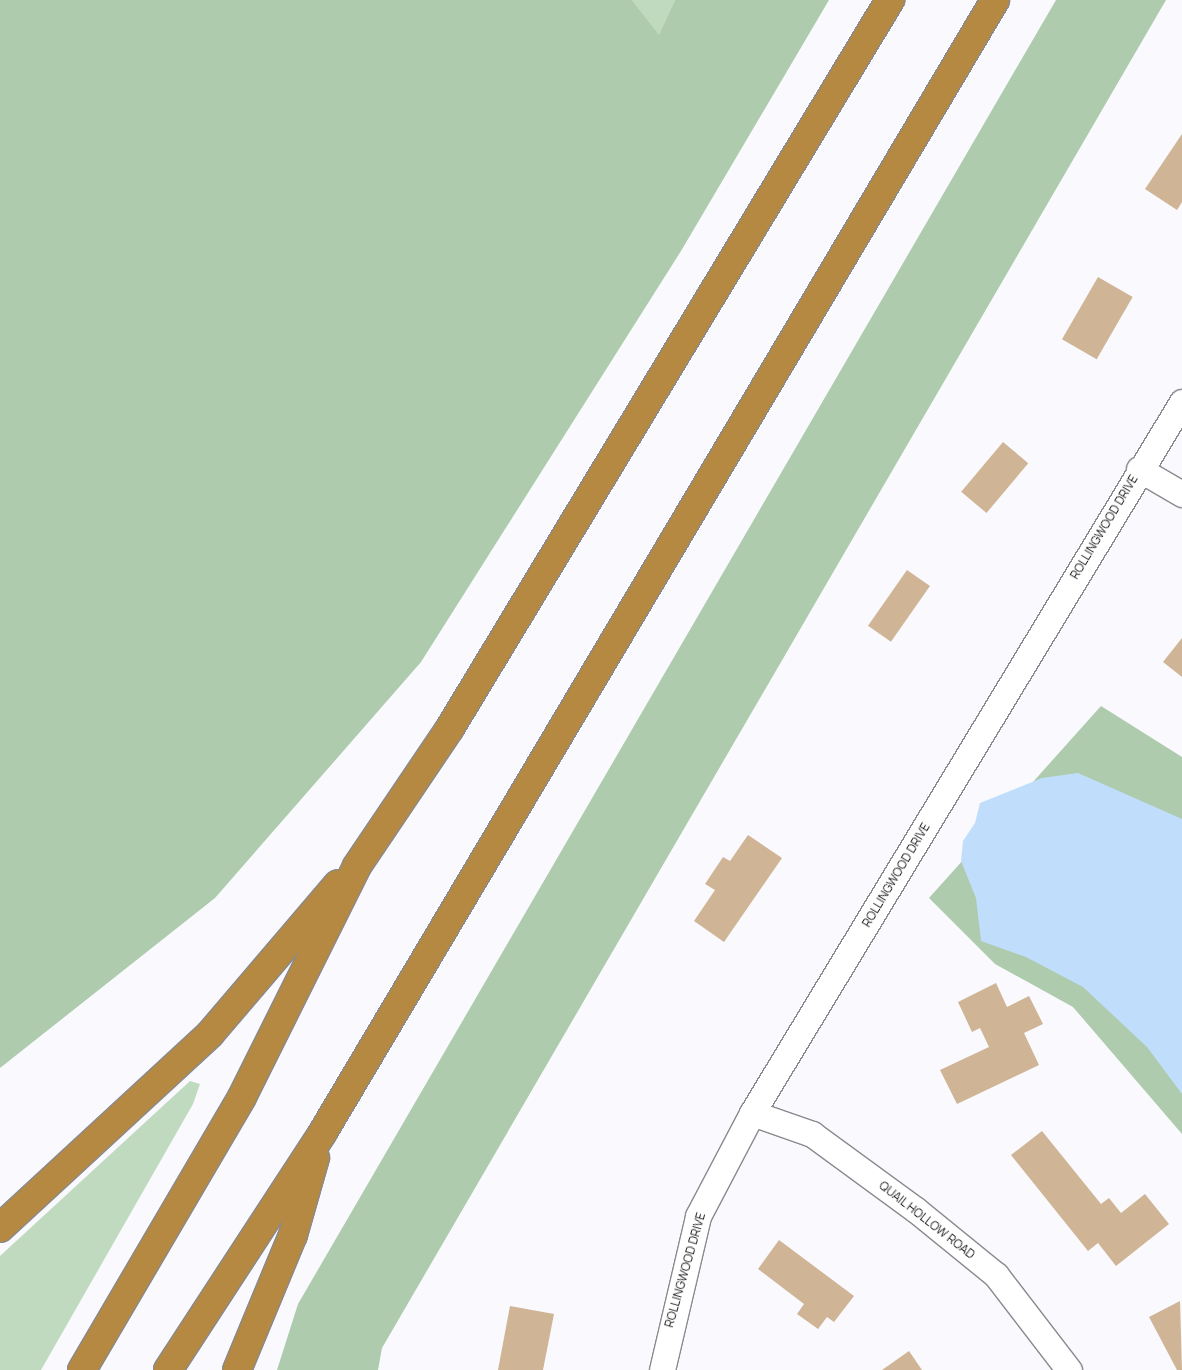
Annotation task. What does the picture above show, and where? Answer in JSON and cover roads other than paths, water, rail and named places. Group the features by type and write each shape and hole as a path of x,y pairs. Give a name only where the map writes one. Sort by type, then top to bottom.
{"highway":[{"path":"82,1370 242,1097 357,866 450,728 890,0"},
{"path":"168,1370 323,1132 994,0"},
{"path":"0,1228 210,1034 331,890 357,866"},
{"path":"237,1370 293,1235 323,1132"}],"street":[{"name":"ROLLINGWOOD DRIVE","path":"662,1370 698,1216 752,1113 1139,469 1182,402"},
{"path":"1139,469 1182,494"},
{"name":"QUAIL HOLLOW ROAD","path":"752,1113 812,1134 931,1222 996,1275 1069,1370"}],"water":[{"path":"1078,773 1182,819 1182,1094 1147,1047 1083,987 1026,957 981,941 976,898 961,861 963,841 975,823 980,803 1042,778"}]}
